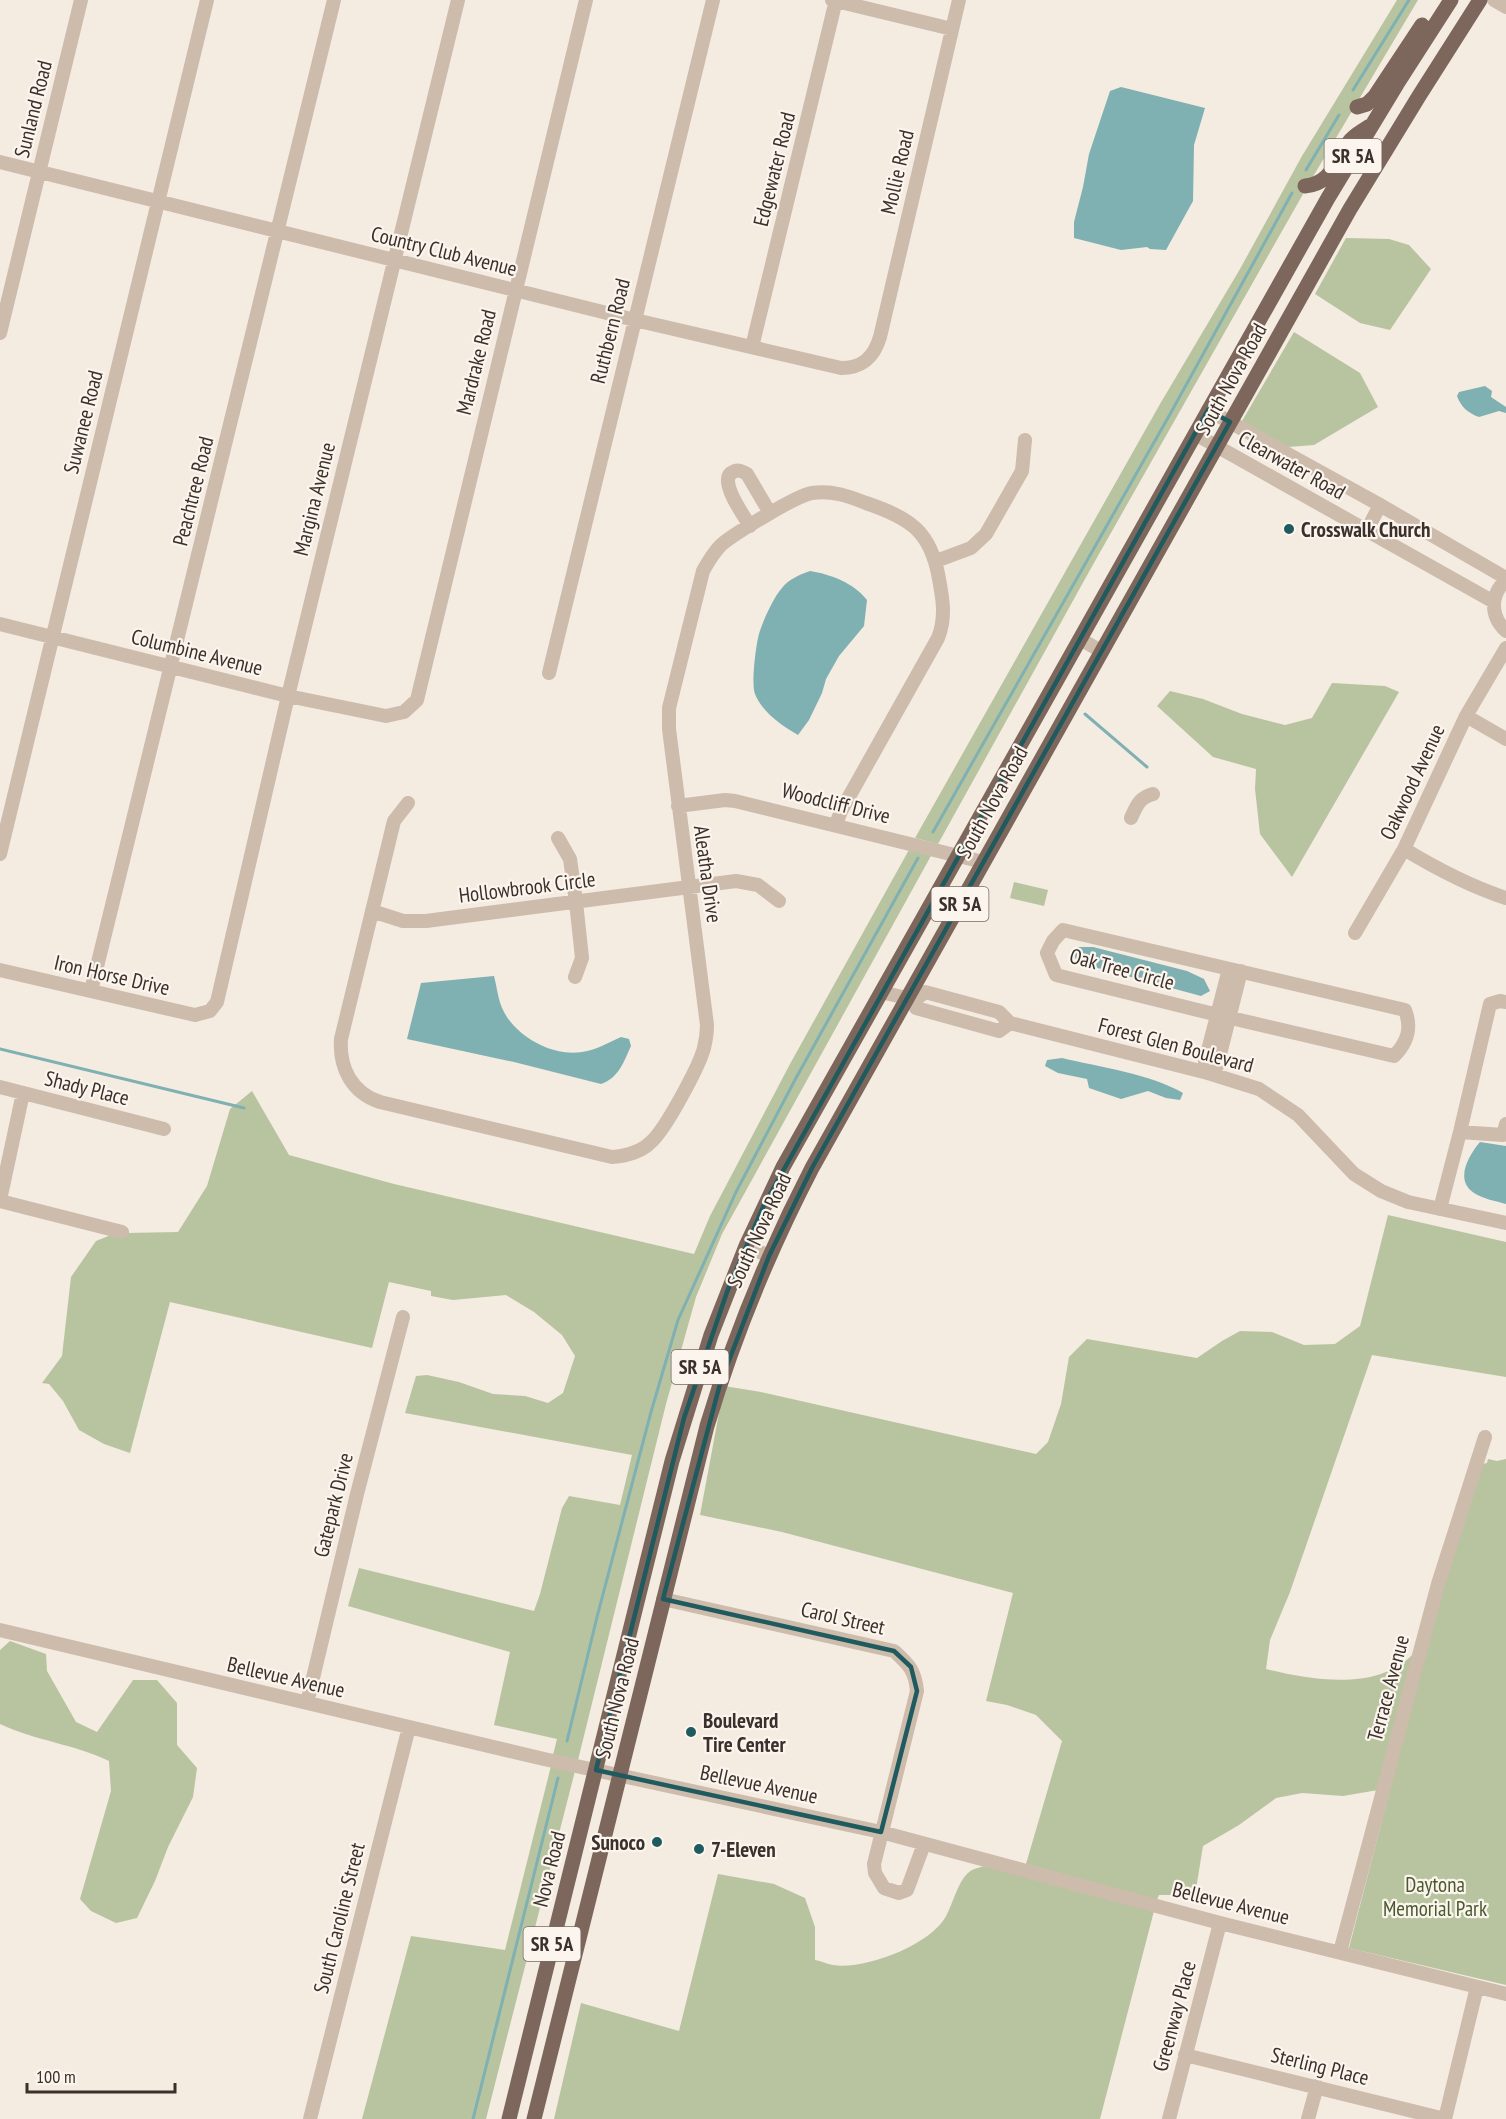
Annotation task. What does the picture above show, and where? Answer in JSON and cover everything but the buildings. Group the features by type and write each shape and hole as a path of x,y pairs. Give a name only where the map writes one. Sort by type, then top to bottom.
{"main road":[{"name":"South Nova Road","path":"620,1775 710,1415 732,1347 768,1256 812,1168 911,999 983,862 1353,203 1480,0"},
{"name":"South Nova Road","path":"596,1770 684,1418 711,1335 746,1246 783,1167 1328,198 1448,5"},
{"path":"1357,107 1367,104 1375,96 1424,23 1448,5"},
{"path":"1305,186 1317,185 1327,178 1349,142 1355,135 1373,124"},
{"name":"Nova Road","path":"508,2119 596,1770"},
{"name":"SR 5A","path":"534,2119 620,1775"}],"street":[{"name":"Sunland Road","path":"0,333 81,0"},
{"name":"Suwanee Road","path":"0,854 207,0"},
{"name":"Peachtree Road","path":"91,991 334,0"},
{"name":"Margina Avenue","path":"213,1007 219,992 288,696 458,0"},
{"name":"Mardrake Road","path":"386,716 404,712 417,700 586,0"},
{"name":"Ruthbern Road","path":"549,673 712,0"},
{"path":"835,0 952,29"},
{"name":"Edgewater Road","path":"752,347 835,0"},
{"name":"Mollie Road","path":"874,352 880,337 959,0"},
{"path":"1494,0 1506,7"},
{"name":"Country Club Avenue","path":"0,162 635,320 842,368 858,366 874,352"},
{"name":"Clearwater Road","path":"1208,410 1380,505 1506,579"},
{"name":"Clearwater Road","path":"1195,434 1494,602"},
{"path":"936,561 971,548 986,534 1022,471 1025,440"},
{"path":"750,526 727,484 728,476 733,472 740,471 747,474 770,513"},
{"name":"Aleatha Drive","path":"408,803 394,821 341,1039 340,1050 351,1082 372,1100 389,1105 603,1156 620,1157 645,1147 658,1135 704,1050 707,1025 670,750 669,708 703,571 723,544 770,513 810,493 836,492 892,512 909,521 926,538 936,561 943,600 941,629 841,811 836,825"},
{"path":"1367,530 1380,505"},
{"path":"1506,579 1497,591 1494,602 1496,618 1506,631"},
{"name":"Columbine Avenue","path":"0,624 288,696 386,716"},
{"path":"1080,639 1101,651"},
{"name":"Oakwood Avenue","path":"1355,933 1404,849 1466,716 1506,648"},
{"path":"1466,716 1506,739"},
{"path":"1131,818 1138,802 1143,797 1153,794"},
{"name":"Woodcliff Drive","path":"678,806 725,800 735,801 983,862"},
{"path":"558,838 570,859 576,902 582,958 575,977"},
{"path":"1404,849 1474,888 1506,898"},
{"name":"Hollowbrook Circle","path":"372,911 414,922 689,885 736,881 748,882 766,890 779,901"},
{"name":"Oak Tree Circle","path":"1063,930 1405,1010 1410,1023 1408,1037 1394,1056 1224,1016 1056,975 1047,953 1053,941 1063,930"},
{"name":"Iron Horse Drive","path":"0,970 195,1015 205,1014 213,1007"},
{"path":"1208,1073 1217,1066 1224,1016 1235,970"},
{"path":"881,992 911,999"},
{"name":"Forest Glen Boulevard","path":"911,999 916,1008 999,1031 1010,1023 1208,1073 1258,1089 1298,1116 1354,1174 1381,1191 1408,1202 1506,1223"},
{"path":"1440,1209 1490,1004 1506,1002"},
{"name":"Shady Place","path":"0,1087 164,1129"},
{"path":"23,1094 0,1200 122,1232"},
{"path":"1460,1132 1503,1135 1506,1124"},
{"path":"746,1246 768,1256"},
{"name":"Gatepark Drive","path":"307,1703 354,1504 403,1317"},
{"name":"Terrace Avenue","path":"1340,1952 1438,1584 1485,1437"},
{"name":"Carol Street","path":"663,1599 894,1651 911,1667 916,1678 917,1691 874,1864 878,1881 889,1892 899,1893 908,1890 924,1844"},
{"name":"Bellevue Avenue","path":"0,1630 596,1770 881,1832 1220,1923 1506,1994"},
{"name":"South Caroline Street","path":"310,2119 409,1727"},
{"name":"Greenway Place","path":"1168,2119 1220,1923"},
{"path":"1444,2119 1477,1987"},
{"name":"Sterling Place","path":"1185,2055 1444,2119"},
{"path":"1308,2119 1317,2086"}],"highlighted area":[{"path":"1208,410 1230,422 812,1168 769,1256 720,1384 663,1599 894,1651 911,1667 917,1691 881,1832 596,1770 684,1418 727,1292 764,1205"}],"green space":[{"path":"1397,0 1418,0 1311,180 938,844 915,838 1160,404 1240,269 1302,156"},
{"path":"1346,238 1389,239 1409,245 1431,269 1390,330 1360,323 1315,294"},
{"path":"1294,332 1360,373 1378,407 1314,445 1288,447 1242,421"},
{"path":"1332,683 1385,686 1399,692 1292,877 1260,834 1255,789 1256,769 1213,757 1157,706 1170,691 1285,725 1312,718"},
{"path":"910,848 932,854 722,1234 696,1297 666,1404 578,1760 553,1755 557,1739 494,1725 510,1652 348,1606 359,1568 534,1611 562,1508 569,1496 620,1505 632,1455 405,1413 416,1376 427,1375 459,1382 493,1394 525,1396 548,1403 563,1393 575,1356 562,1335 534,1312 506,1295 453,1300 431,1296 431,1291 389,1282 372,1348 170,1302 130,1453 104,1444 79,1430 63,1401 49,1384 42,1383 62,1356 71,1277 96,1241 111,1235 125,1238 127,1233 178,1232 207,1186 230,1109 252,1091 289,1155 394,1184 694,1254 710,1216 790,1064"},
{"path":"1014,882 1048,890 1044,906 1010,898"},
{"path":"1388,1215 1506,1242 1506,1377 1372,1355 1290,1592 1270,1640 1266,1669 1324,1679 1363,1678 1399,1665 1414,1653 1378,1790 1343,1796 1302,1793 1276,1798 1239,1825 1203,1846 1195,1895 1159,1895 1157,1900 1026,1864 1062,1741 1036,1715 1007,1705 986,1701 1013,1593 782,1532 700,1515 724,1386 761,1392 1036,1454 1048,1442 1061,1404 1069,1357 1087,1339 1197,1358 1240,1331 1272,1332 1304,1345 1335,1344 1360,1326"},
{"name":"Daytona Memorial Park","path":"1488,1459 1497,1461 1506,1459 1506,1985 1349,1948 1443,1585 1482,1464 1487,1463"},
{"path":"10,1641 46,1654 47,1671 76,1722 97,1732 133,1680 157,1680 177,1703 177,1745 197,1768 193,1797 137,1918 116,1923 91,1911 80,1899 111,1791 109,1761 0,1724 0,1650"},
{"path":"551,1766 575,1771 486,2119 362,2119 411,1936 505,1950"},
{"path":"985,1866 1154,1911 1100,2119 554,2119 581,2003 679,2031 718,1874 774,1884 805,1898 815,1927 815,1960 846,1966 878,1960 925,1938 945,1918 959,1885 967,1874"}],"water":[{"path":"1121,87 1205,108 1194,145 1193,201 1166,250 1147,247 1121,250 1074,238 1074,222 1089,154 1110,91"},
{"path":"1485,386 1492,391 1491,397 1506,407 1506,413 1499,411 1479,417 1468,411 1457,396 1459,392"},
{"path":"810,571 841,580 867,600 864,626 839,656 826,679 809,720 798,735 773,718 758,701 754,689 754,664 759,634 775,597 788,582"},
{"path":"1078,947 1093,947 1187,971 1204,979 1210,991 1201,996 1079,963 1073,955"},
{"path":"494,976 504,1012 518,1030 537,1043 571,1053 592,1050 621,1037 629,1039 631,1046 617,1073 601,1084 407,1039 421,983"},
{"path":"1062,1058 1140,1076 1183,1093 1180,1100 1166,1098 1148,1091 1121,1099 1089,1088 1087,1079 1058,1073 1045,1066 1047,1060"},
{"path":"1480,1142 1506,1146 1506,1204 1474,1193 1465,1181 1465,1168 1468,1160"}],"waterway":[{"path":"1353,90 1409,0"},
{"path":"1306,170 1339,115"},
{"path":"933,832 1169,416 1292,193"},
{"path":"1085,714 1147,767"},
{"path":"567,1741 651,1412 678,1320 736,1192 796,1078 918,858"},
{"path":"0,1049 244,1108"},
{"path":"473,2119 558,1778"}],"place":[{"name":"Crosswalk Church","path":"1289,529"},
{"name":"Boulevard Tire Center","path":"691,1732"},
{"name":"Sunoco","path":"657,1842"},
{"name":"7-Eleven","path":"699,1849"}]}
